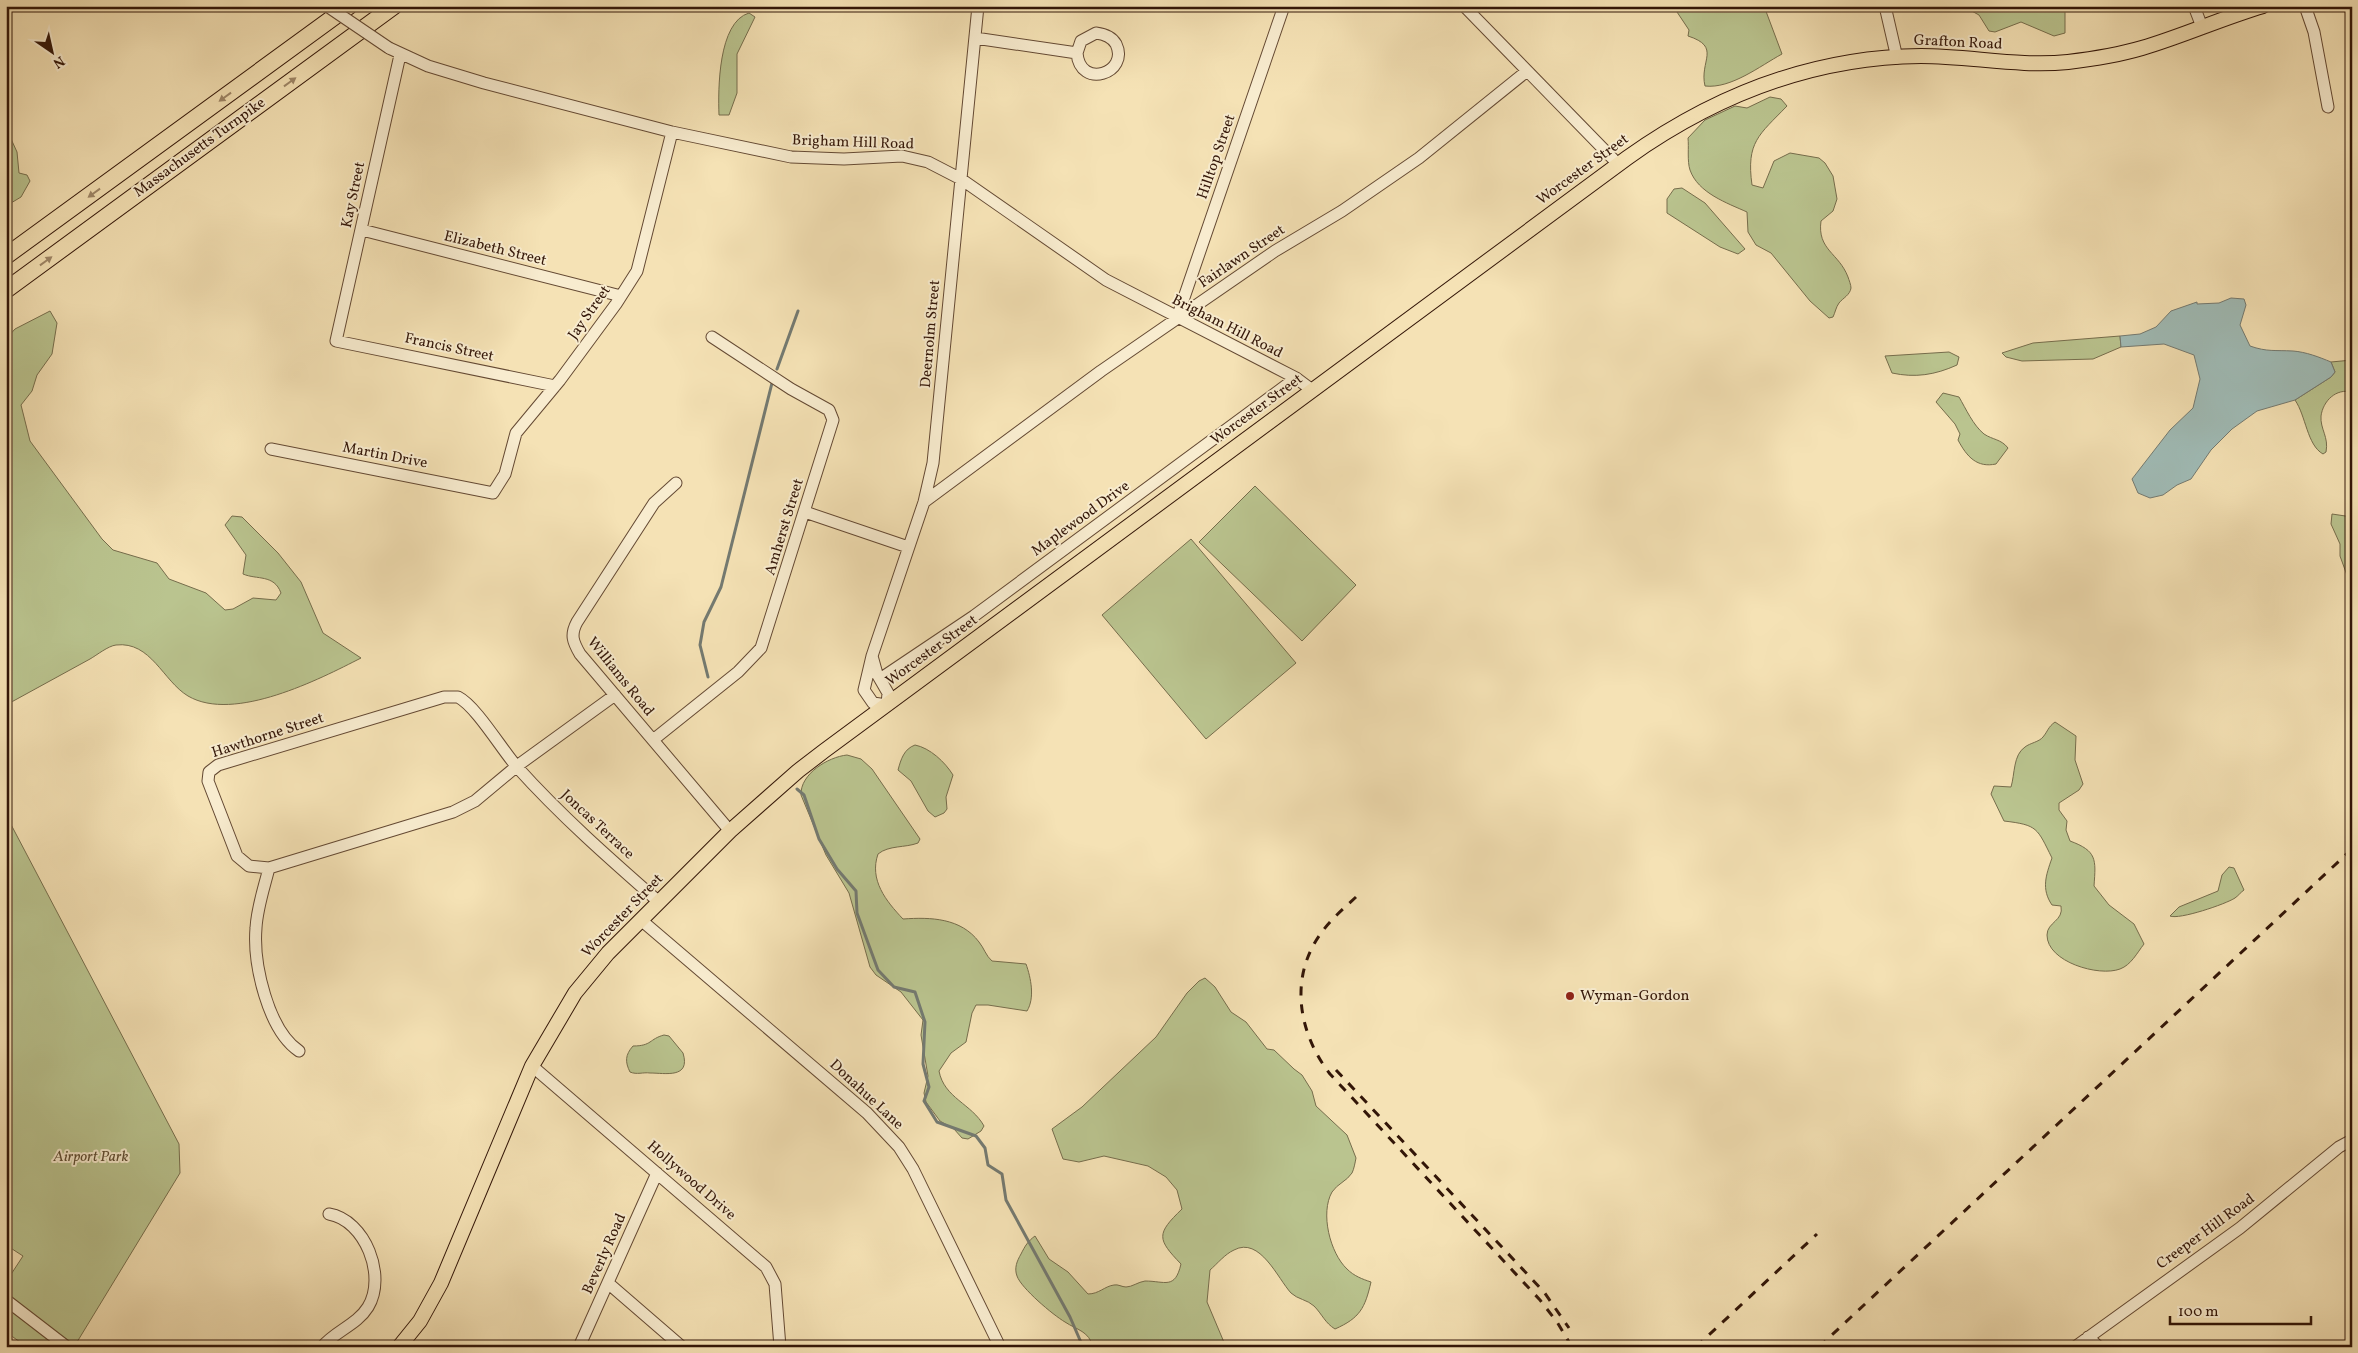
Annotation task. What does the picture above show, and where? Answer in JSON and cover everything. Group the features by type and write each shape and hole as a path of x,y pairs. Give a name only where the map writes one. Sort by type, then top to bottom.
{"highway":[{"name":"Massachusetts Turnpike","path":"6,256 349,6"},
{"name":"Massachusetts Turnpike","path":"6,290 394,6"}],"main road":[{"name":"Grafton Road","path":"1659,136 1724,100 1773,80 1825,67 1922,56 2016,63 2066,62 2140,49 2263,6"},
{"name":"Worcester Street","path":"399,1347 420,1321 441,1283 532,1066 565,1007 585,979 730,831 798,771 1618,164 1659,136"}],"street":[{"name":"Brigham Hill Road","path":"327,6 400,55 476,80 672,132 791,157 844,159 910,157 928,162 961,179 1092,272 1177,318 1296,378 1312,390"},
{"name":"Deernolm Street","path":"887,705 873,703 864,690 872,656 924,502 936,444 978,6"},
{"name":"Hilltop Street","path":"1177,318 1284,6"},
{"path":"1464,6 1618,164"},
{"path":"1885,6 1897,58"},
{"path":"2194,6 2202,27"},
{"path":"2305,6 2314,32 2328,107"},
{"path":"975,38 1077,52"},
{"name":"Kay Street","path":"336,341 400,55"},
{"name":"Fairlawn Street","path":"924,502 1101,371 1177,318 1419,158 1527,71"},
{"name":"Jay Street","path":"494,493 505,474 514,438 621,296 641,263 672,132"},
{"name":"Elizabeth Street","path":"362,230 621,296"},
{"name":"Amherst Street","path":"653,740 747,665 761,648 833,420 833,414 712,337"},
{"name":"Francis Street","path":"336,341 555,386"},
{"name":"Maplewood Drive","path":"880,679 974,616 1296,378"},
{"name":"Martin Drive","path":"271,449 494,493"},
{"name":"Williams Road","path":"676,483 654,503 573,632 573,640 580,654 730,831"},
{"path":"805,512 908,547"},
{"path":"872,656 880,679 888,693 887,705"},
{"name":"Hawthorne Street","path":"517,766 465,701 458,697 450,696 215,767 209,772 208,781 235,853 246,864 254,868 269,868 460,809 482,796 517,766 615,695"},
{"name":"Joncas Terrace","path":"517,766 568,822 659,902"},
{"path":"269,868 258,909 255,943 257,957 274,1021 285,1039 299,1051"},
{"name":"Donahue Lane","path":"642,920 867,1113 899,1148 932,1205 944,1236 1000,1347"},
{"name":"Hollywood Drive","path":"532,1066 766,1267 774,1284 780,1347"},
{"name":"Creeper Hill Road","path":"2075,1347 2240,1228 2339,1147 2352,1140"},
{"name":"Beverly Road","path":"579,1347 658,1173"},
{"path":"322,1347 363,1314 369,1306 374,1288 372,1260 357,1230 347,1220 329,1214"},
{"path":"608,1283 682,1347"},
{"path":"6,1300 67,1347"},
{"path":"2088,1337 2100,1347"}],"green space":[{"path":"1673,6 1764,6 1782,54 1735,80 1715,86 1705,86 1707,50 1698,40 1688,36 1689,30"},
{"path":"1970,6 2065,6 2065,33 2054,36 2021,22 1995,32 1989,31 1979,15 1968,9"},
{"path":"749,13 755,17 737,54 737,93 729,115 719,115 720,74 726,43 731,29 739,19"},
{"path":"1770,97 1781,99 1787,106 1762,132 1753,149 1751,159 1752,185 1763,188 1774,161 1790,153 1819,158 1825,163 1833,176 1837,199 1833,211 1821,221 1822,239 1844,269 1851,288 1848,295 1838,305 1833,317 1829,318 1810,301 1771,253 1756,245 1748,232 1747,212 1722,201 1706,191 1699,185 1690,170 1688,138 1705,120 1735,106 1747,108"},
{"path":"6,128 17,152 19,173 27,175 30,181 21,197 6,206"},
{"path":"1682,188 1705,203 1745,249 1738,254 1720,247 1667,213 1667,199 1674,189"},
{"path":"50,311 57,323 52,354 37,375 32,391 21,405 30,441 102,539 113,550 157,563 169,579 206,593 225,610 233,609 253,598 276,600 281,593 274,583 270,580 243,574 246,555 225,525 232,516 242,517 278,553 301,582 323,633 361,658 323,677 276,695 229,704 207,703 188,696 179,689 148,655 128,645 116,645 6,705 6,339 15,329"},
{"path":"2120,336 2121,347 2093,359 2022,361 2006,357 2002,353 2033,343"},
{"path":"1949,352 1959,357 1957,365 1933,373 1917,375 1892,373 1885,356"},
{"path":"2352,360 2352,392 2341,392 2331,397 2322,410 2321,421 2327,447 2326,452 2323,454 2313,444 2295,400 2331,377 2335,372 2331,362"},
{"path":"1943,393 1959,397 1976,426 1984,434 2003,443 2008,448 1996,464 1978,463 1965,451 1958,440 1960,434 1955,424 1936,402"},
{"path":"1255,486 1356,585 1302,641 1199,542"},
{"path":"2332,514 2352,517 2352,589 2340,556 2340,544 2331,524"},
{"path":"1191,539 1296,663 1206,739 1102,615"},
{"path":"2055,722 2076,736 2075,760 2083,784 2079,790 2059,803 2059,810 2067,821 2066,830 2070,841 2085,848 2093,857 2095,869 2094,886 2109,905 2134,924 2144,944 2131,962 2120,969 2100,971 2076,965 2055,953 2049,945 2048,931 2061,911 2061,906 2052,905 2046,888 2046,876 2052,858 2043,840 2035,830 2024,824 2004,821 1991,794 1994,786 2011,787 2016,760 2021,750 2041,739"},
{"path":"915,745 937,756 953,775 946,797 947,809 944,813 935,817 928,811 911,781 898,770 906,752"},
{"path":"847,755 861,759 872,769 920,839 918,843 913,845 887,849 878,854 876,864 877,881 885,897 897,912 903,919 935,919 954,924 972,934 992,961 1026,964 1028,970 1032,994 1027,1011 976,1005 972,1013 966,1042 951,1053 939,1071 946,1088 979,1118 984,1126 981,1131 968,1139 962,1138 954,1129 940,1121 926,1102 924,1093 928,1076 921,1035 923,1020 901,992 876,975 870,967 849,893 826,855 801,795 805,780 816,768 832,759"},
{"name":"Airport Park","path":"6,815 179,1144 180,1173 74,1347 27,1347 6,1332 6,1282 23,1256 6,1245"},
{"path":"2229,867 2234,868 2244,890 2236,897 2202,911 2183,916 2170,916 2179,907 2218,891 2222,875"},
{"path":"1205,978 1215,987 1231,1012 1246,1022 1267,1049 1274,1050 1302,1075 1312,1091 1316,1106 1347,1135 1356,1158 1350,1176 1332,1192 1327,1211 1327,1221 1332,1243 1341,1262 1352,1274 1371,1282 1369,1291 1364,1305 1356,1316 1335,1329 1312,1304 1291,1293 1260,1254 1252,1249 1243,1247 1231,1252 1210,1270 1207,1302 1226,1347 1093,1347 1086,1334 1053,1314 1024,1287 1017,1276 1016,1267 1025,1246 1035,1236 1049,1259 1068,1272 1088,1294 1114,1285 1126,1287 1145,1281 1168,1282 1176,1278 1181,1264 1167,1248 1163,1236 1168,1225 1182,1209 1177,1190 1166,1177 1148,1166 1104,1156 1079,1162 1063,1159 1052,1129 1082,1107 1156,1037 1187,993 1199,981"},
{"path":"664,1035 669,1036 683,1053 683,1067 680,1071 669,1074 630,1072 627,1059 628,1052 633,1046 647,1044"}],"water":[{"path":"2231,298 2244,299 2246,305 2240,325 2250,346 2266,350 2303,352 2331,362 2335,372 2331,377 2295,400 2257,411 2232,429 2211,450 2191,479 2177,485 2163,495 2150,498 2138,493 2132,479 2170,430 2193,408 2200,379 2194,355 2164,344 2121,347 2120,336 2140,334 2156,327 2171,311 2197,302 2197,304 2219,303"}],"waterway":[{"path":"777,369 798,311"},
{"path":"708,677 700,645 704,622 721,587 772,383"},
{"path":"797,789 804,795 819,839 837,869 856,891 857,913 878,970 894,987 915,992 925,1022 923,1064 929,1087 924,1101 937,1122 976,1136 985,1148 988,1165 1002,1174 1006,1200 1070,1317 1083,1347"}],"railway":[{"path":"1819,1347 2352,849"},
{"path":"1356,897 1332,920 1319,936 1304,970 1301,988 1302,1006 1311,1042 1330,1074 1540,1300 1557,1322 1572,1347"},
{"path":"1336,1070 1544,1292 1569,1328"},
{"path":"1696,1347 1817,1234"}],"place":[{"name":"Wyman-Gordon","path":"1570,996"}]}
